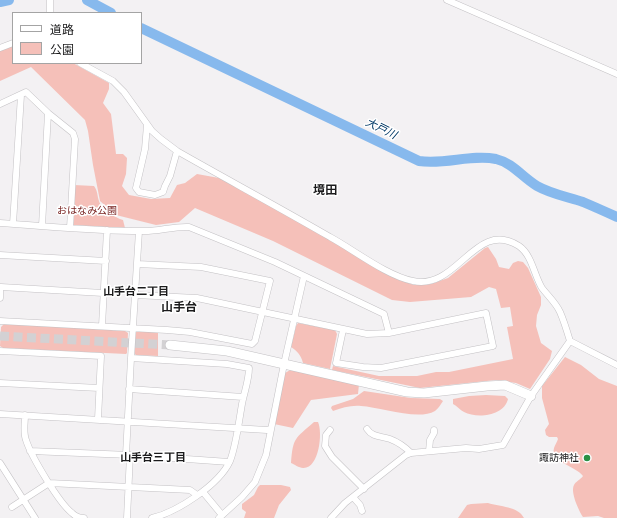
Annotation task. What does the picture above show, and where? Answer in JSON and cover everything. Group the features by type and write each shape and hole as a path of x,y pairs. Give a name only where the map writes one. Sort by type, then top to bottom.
{"street":[{"path":"50,0 50,12"},
{"path":"447,0 617,74"},
{"path":"0,48 12,43"},
{"path":"82,64 113,81 124,92 147,125 161,139 178,151 380,266 404,278 414,282 431,281 452,271 482,244 494,239 504,240 519,246 528,257 542,287 560,311 570,340 617,365"},
{"path":"0,104 26,92 48,113 73,133 75,139 70,228"},
{"path":"13,224 21,95"},
{"path":"42,226 48,113"},
{"path":"147,125 145,149 136,188 139,192 155,195 163,192 178,151"},
{"path":"0,223 140,232 179,226 189,227 275,262 384,314 389,333"},
{"path":"102,326 107,230"},
{"path":"127,518 129,390 140,232"},
{"path":"0,255 106,261"},
{"path":"0,321 190,332 252,344 255,341 270,281 201,267 137,264"},
{"path":"12,507 49,483 190,490 200,493 220,517 242,497 255,482 266,455 284,364 304,276"},
{"path":"0,298 0,287 103,293"},
{"path":"135,295 197,298 367,334 389,333 486,314 493,346 381,368 363,367 336,363 343,330"},
{"path":"331,518 353,497 406,455 411,453 466,448 480,449 503,445 531,396 570,340"},
{"path":"170,346 228,351 407,392 424,393 505,385 531,396"},
{"path":"0,351 101,356 98,419"},
{"path":"131,358 228,364 249,368 238,428 229,462 216,480 190,501 152,518"},
{"path":"0,383 99,388"},
{"path":"129,390 243,397"},
{"path":"0,414 271,429"},
{"path":"25,415 25,438 30,451 49,483 69,510 74,515 84,518"},
{"path":"367,429 370,434 390,439 405,446 411,453"},
{"path":"330,430 326,435 325,446 332,457 346,469 364,489"},
{"path":"429,451 430,440 434,430"},
{"path":"30,451 128,455 229,462"},
{"path":"0,463 36,518"},
{"path":"353,497 360,505 362,512"}],"green space":[{"path":"12,45 12,64 75,64 109,83 109,89 103,103 111,114 116,154 123,154 127,158 126,174 122,186 129,195 151,199 170,198 177,185 185,183 197,174 219,178 321,234 397,279 414,285 431,284 448,278 488,247 496,259 499,267 509,269 513,263 518,261 523,262 528,268 541,297 541,305 537,315 536,326 541,343 552,351 550,359 530,389 516,383 496,380 420,388 332,370 333,366 379,376 417,376 436,372 449,372 513,359 507,327 513,326 510,307 501,308 496,289 489,287 471,297 410,302 392,300 273,241 195,208 179,222 156,225 116,215 100,201 85,120 31,67 0,81 0,51"},
{"name":"おはなみ公園","path":"74,185 94,186 100,204 109,213 123,220 125,228 73,225"},
{"path":"5,323 125,331 128,333 127,353 3,348 0,346 1,327"},
{"path":"298,323 335,330 337,334 330,369 303,363 295,350 291,347"},
{"path":"138,331 158,332 158,356 136,355 134,353 135,333"},
{"path":"565,357 581,365 599,379 617,386 617,518 604,518 598,516 583,517 579,510 573,488 583,476 580,472 556,457 554,448 558,439 557,437 549,437 546,435 545,430 549,424 542,398 542,386"},
{"path":"292,369 359,384 358,394 311,400 293,428 274,424 285,373"},
{"path":"364,391 411,398 440,399 443,401 435,411 428,414 419,415 361,406 350,406 333,411 331,408 332,406 353,399"},
{"path":"486,395 505,396 508,399 501,409 496,412 483,415 469,414 453,404 453,399"},
{"path":"314,422 318,422 320,442 313,463 308,467 303,468 291,463 294,443 296,439"},
{"path":"260,485 281,485 290,487 291,490 279,505 274,518 244,518 246,512 242,509 242,504 254,495"},
{"path":"488,503 518,511 524,518 458,518 467,505"}],"waterway":[{"name":"大戸川","path":"0,2 9,0"},
{"name":"大戸川","path":"87,0 109,12"},
{"name":"大戸川","path":"142,28 419,161 438,162 477,158 496,159 507,164 542,189 583,202 617,217"}],"tunnel":[{"path":"0,336 170,345"}],"place":[{"name":"諏訪神社","path":"587,458"}],"district":[{"name":"境田","path":"325,191"},
{"name":"山手台二丁目","path":"136,292"},
{"name":"山手台","path":"179,308"},
{"name":"山手台三丁目","path":"153,458"}]}
